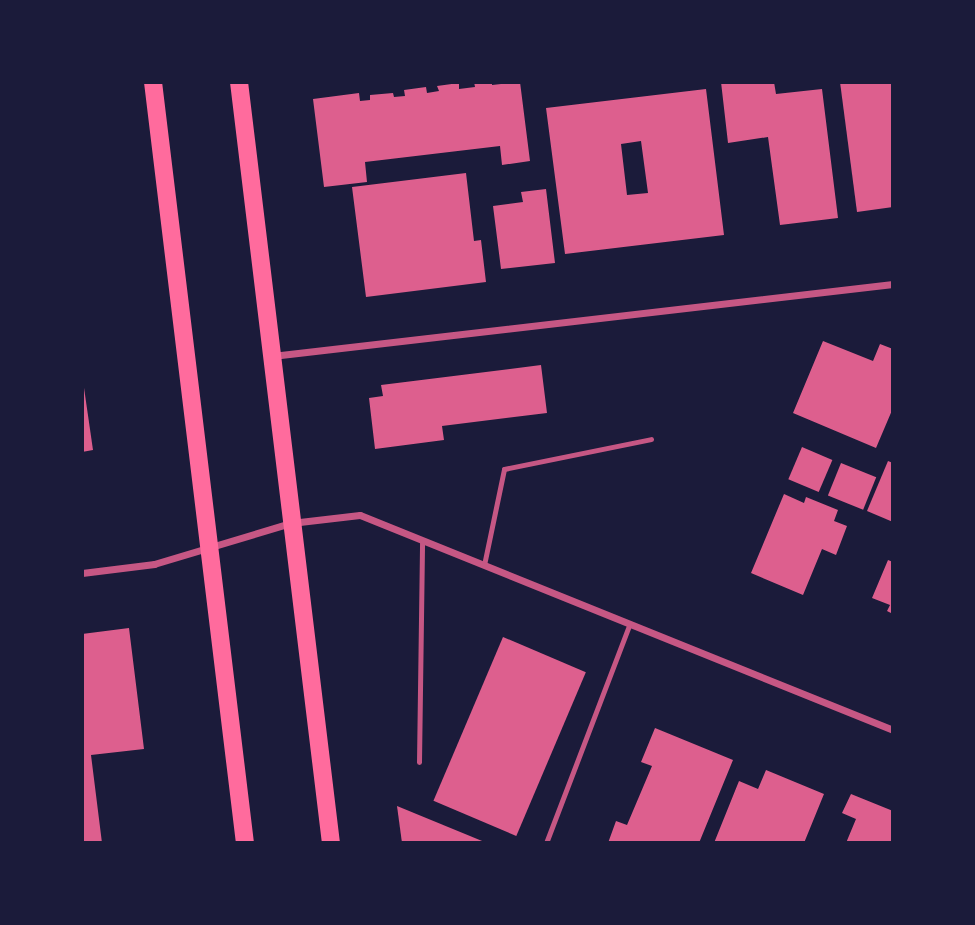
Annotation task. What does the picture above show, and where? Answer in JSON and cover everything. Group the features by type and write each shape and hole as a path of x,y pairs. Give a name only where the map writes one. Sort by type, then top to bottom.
{"main road":[{"path":"153,82 245,843"},
{"path":"239,82 331,843"}],"street":[{"path":"272,356 893,284"},
{"path":"82,573 154,565 291,523 360,515 893,730"}],"lane":[{"path":"484,565 504,470 651,439"},
{"path":"419,762 422,540"},
{"path":"546,843 631,623"}],"building":[{"path":"474,82 492,82 492,85 520,82 530,161 502,165 500,146 365,162 367,182 324,187 313,99 359,93 360,101 370,100 370,95 393,93 394,97 405,96 404,90 426,87 427,93 439,91 437,86 459,83 459,89 475,87"},
{"path":"721,82 774,82 776,94 822,89 838,218 780,225 768,137 728,143"},
{"path":"840,82 893,82 893,207 857,212"},
{"path":"706,89 724,235 565,254 546,108","holes":["641,141 648,193 627,195 621,144"]},
{"path":"466,173 474,241 481,240 486,282 366,297 352,187"},
{"path":"546,189 555,263 501,269 493,206 523,202 521,192"},
{"path":"823,341 873,361 880,344 893,349 893,408 876,448 793,413"},
{"path":"541,365 547,413 442,426 444,440 375,449 369,398 383,396 381,385"},
{"path":"82,374 93,450 82,452"},
{"path":"802,447 832,460 819,492 788,479"},
{"path":"888,461 893,463 893,522 867,511"},
{"path":"841,463 876,477 863,510 828,495"},
{"path":"784,494 804,503 806,497 838,510 834,521 847,526 836,555 822,549 803,595 751,573"},
{"path":"888,560 893,562 893,614 887,611 890,605 872,598"},
{"path":"129,628 144,749 91,755 102,843 82,843 82,634"},
{"path":"503,637 586,672 516,836 433,801"},
{"path":"655,728 733,760 699,843 608,843 616,821 627,825 652,766 641,762"},
{"path":"766,770 824,794 804,843 714,843 739,781 758,789"},
{"path":"851,794 893,811 893,843 846,843 856,819 842,813"},
{"path":"397,806 487,843 402,843"}]}
